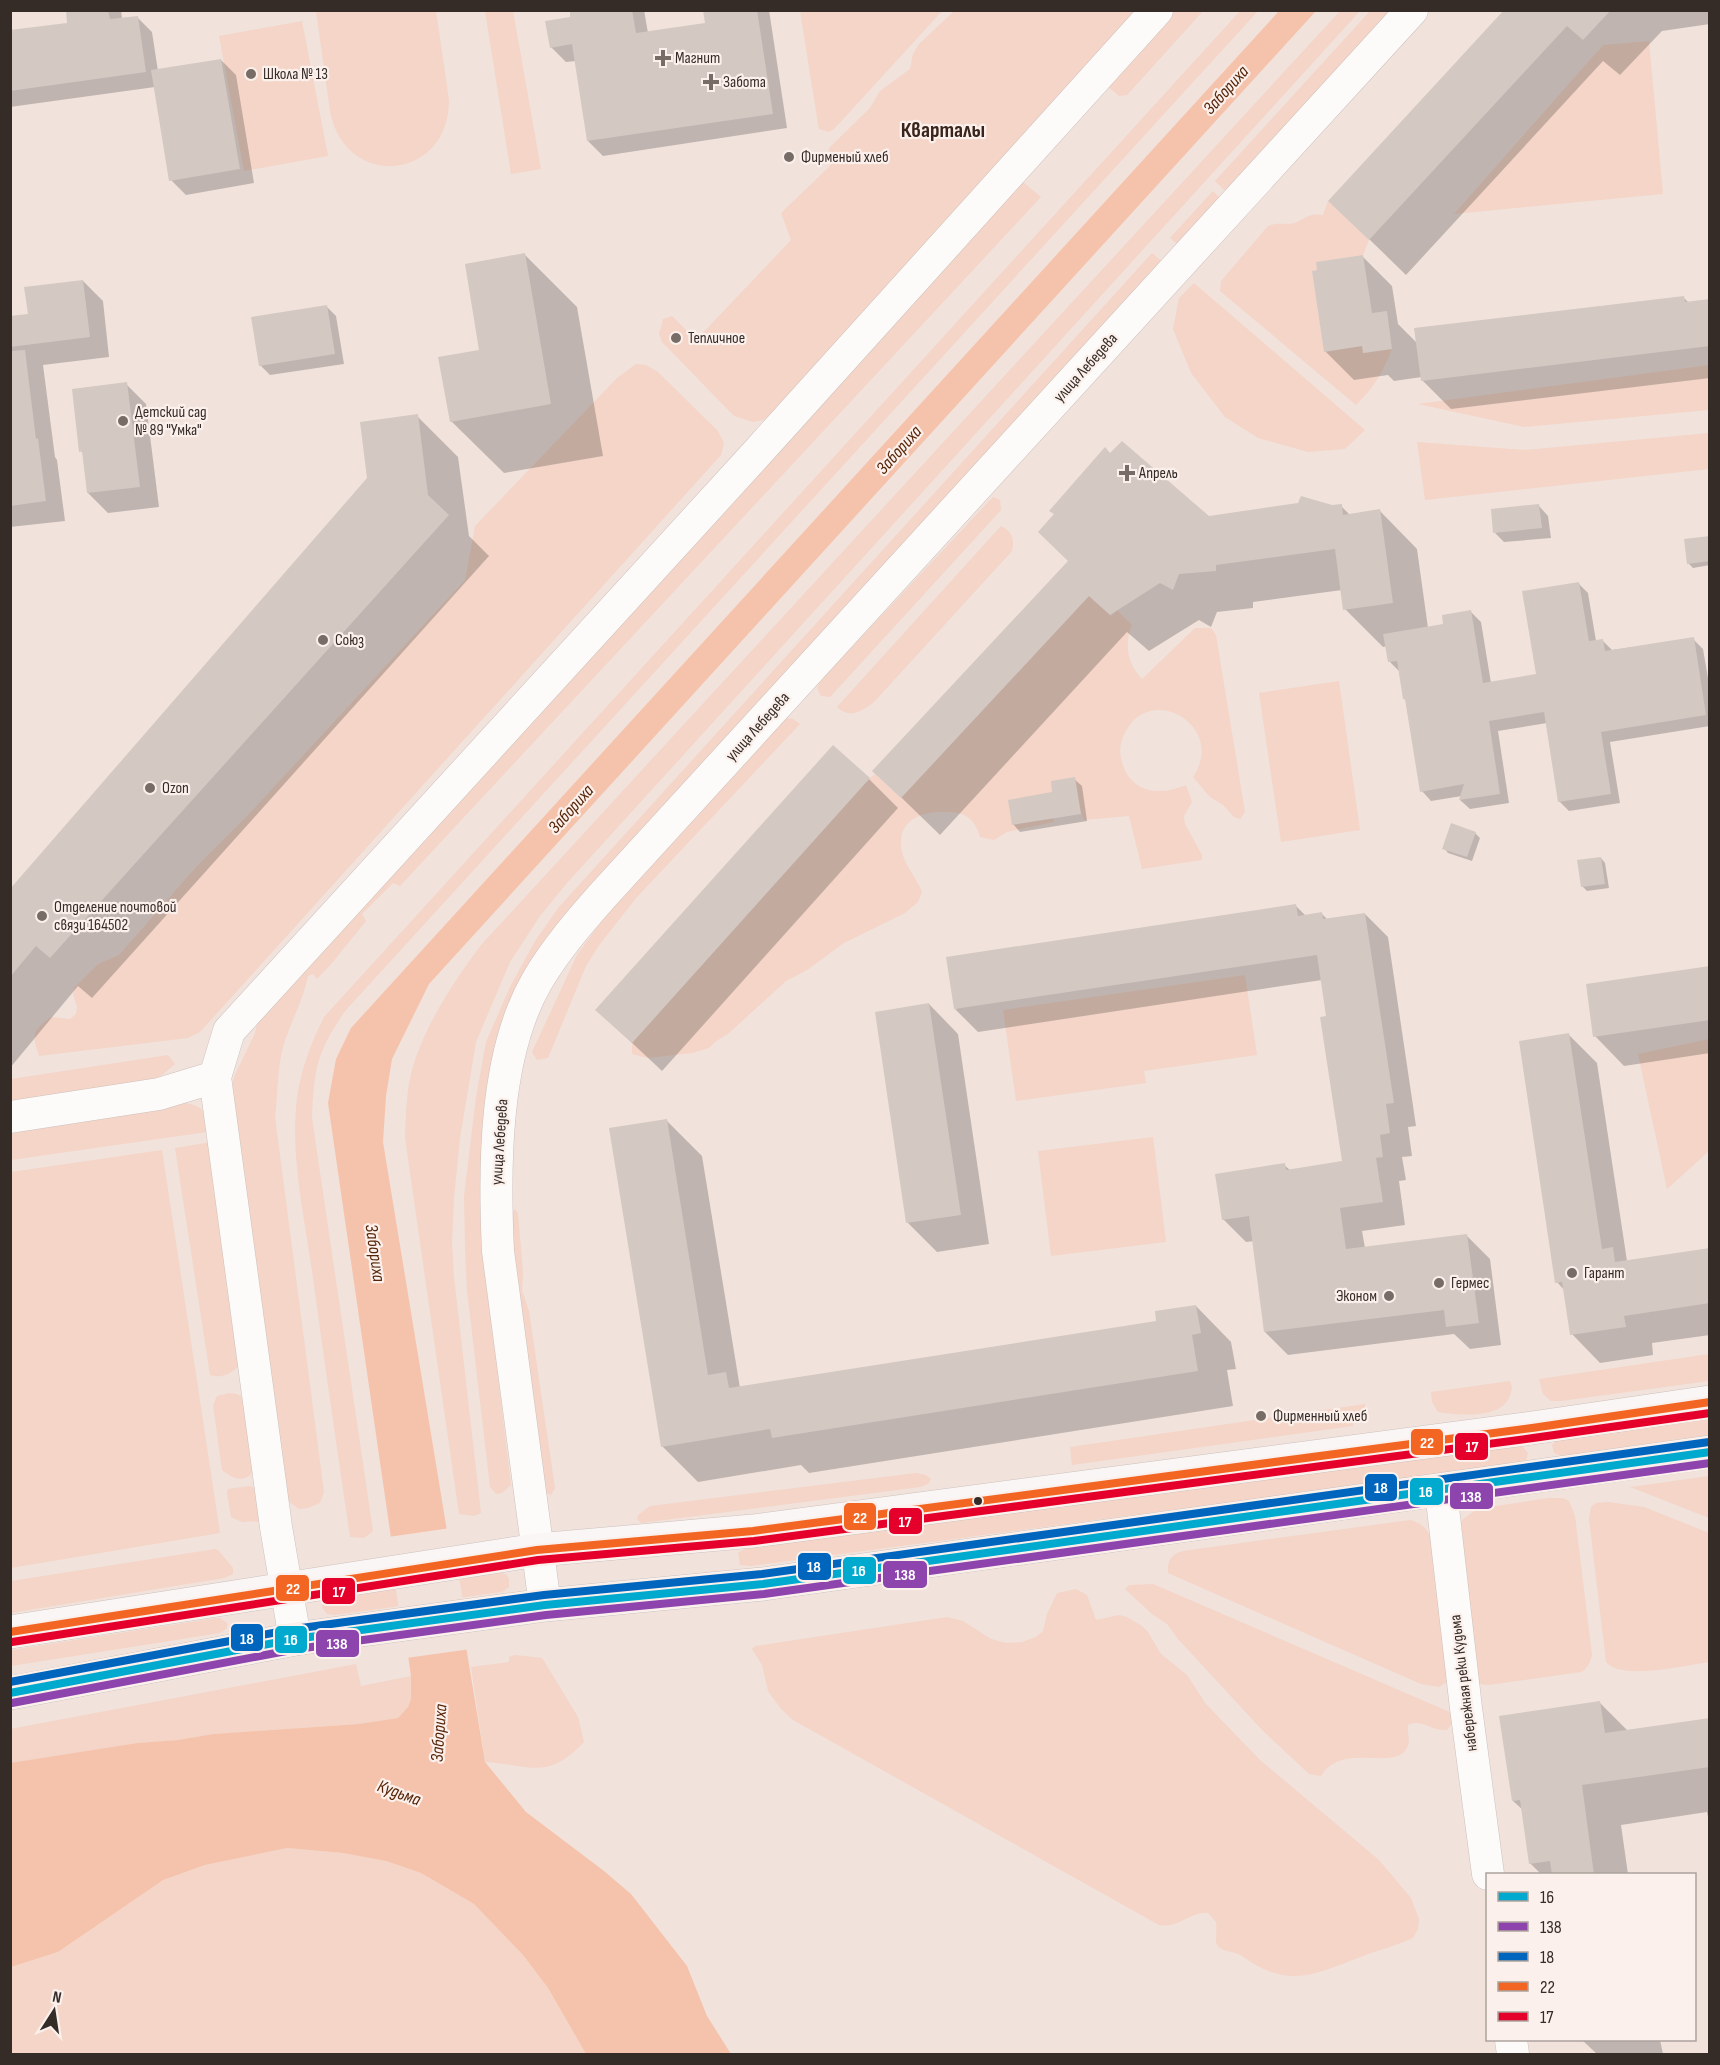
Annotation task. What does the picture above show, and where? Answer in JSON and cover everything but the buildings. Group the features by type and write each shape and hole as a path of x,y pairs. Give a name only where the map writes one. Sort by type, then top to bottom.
{"main road":[{"path":"10,1632 537,1550 719,1534 1497,1433 1710,1402"},
{"path":"10,1693 295,1639 545,1605 775,1582 1710,1452"},
{"path":"719,1534 699,1551 701,1575 724,1587"}],"street":[{"path":"295,1639 276,1527 215,1077 229,1031 757,453 1157,10"},
{"name":"улица Лебедева","path":"545,1605 498,1251 496,1206 497,1145 509,1056 522,1015 536,982 604,894 1412,10"},
{"path":"10,1117 159,1094 215,1077"},
{"name":"набережная реки Кудьма","path":"1441,1491 1488,1873"}],"shaded area":[{"path":"800,10 942,11 829,132 819,129"},
{"path":"316,11 436,11 449,100 445,127 433,147 415,160 395,166 374,164 355,154 339,137 330,111"},
{"path":"485,11 513,11 541,169 511,174"},
{"path":"954,11 1135,11 779,410 763,420 753,422 734,416 662,342 659,334 663,319 672,316 696,340 791,240 781,213 830,166 829,148 870,108 880,91 910,69 913,54 919,44"},
{"path":"1157,11 1203,11 1127,95 1119,96 1099,79"},
{"path":"1240,11 1258,11 346,1010 336,1024 319,1061 314,1086 312,1118 373,1531 364,1538 350,1537 299,1185 295,1141 297,1098 301,1077 324,1017"},
{"path":"1340,11 1360,11 567,883 540,916 510,962 476,1042 460,1138 454,1197 452,1242 454,1277 481,1513 474,1516 459,1514 405,1138 411,1074 423,1040 440,1006 481,945"},
{"path":"1370,11 1392,11 1226,192 1215,181"},
{"path":"302,21 328,156 244,171 219,36"},
{"path":"1649,41 1663,194 1454,214 1603,45"},
{"path":"1018,178 1041,197 400,886 393,883 362,914 366,921 317,979 313,974 308,976 283,1047 275,1117 324,1492 320,1503 299,1509 288,1501 230,1101 234,1077 255,1033 260,1012"},
{"path":"1213,191 1222,200 1180,246 1170,238"},
{"path":"1328,201 1369,240 1363,255 1317,262 1317,270 1312,271 1324,351 1362,346 1364,353 1392,349 1377,379 1356,405 1220,291 1221,281 1268,226 1289,224 1317,214 1323,215"},
{"path":"1152,253 1165,264 542,963 484,1259 511,1485 502,1493 496,1494 490,1487 467,1290 464,1196 476,1097 486,1042 510,987 535,941 559,907"},
{"path":"1194,283 1365,430 1345,449 1308,452 1258,438 1225,417 1191,373 1173,329 1179,298"},
{"path":"636,364 646,365 658,372 718,431 724,443 721,455 200,1032 188,1038 39,1056 34,1038 40,1026 51,1017 70,1019 76,1014 74,988 98,964 119,955 196,867 247,816 465,580 475,526 617,378"},
{"path":"1709,365 1709,410 1524,427 1418,404"},
{"path":"1709,433 1709,469 1425,500 1417,442 1525,450"},
{"path":"993,497 1000,500 1001,510 830,697 821,696 817,688 822,679"},
{"path":"1001,526 1012,536 1012,551 873,703 855,713 846,713 837,707"},
{"path":"1089,596 1111,616 1117,610 1132,625 1128,640 1128,654 1133,667 1142,679 1195,628 1211,628 1216,635 1245,812 1240,819 1234,817 1223,805 1210,797 1193,777 1201,758 1200,742 1193,727 1182,717 1167,711 1152,711 1137,717 1124,734 1120,748 1125,770 1130,779 1138,785 1155,791 1165,791 1186,785 1192,802 1184,816 1185,824 1202,855 1202,860 1142,869 1129,816 1084,820 1077,801 1051,808 1054,822 1007,832 994,840 980,837 972,822 962,814 938,812 922,815 909,823 901,836 904,858 922,892 918,902 905,913 844,943 807,970 786,981 729,1033 709,1048 692,1053 648,1058 632,1054 632,1043 870,778 875,774 901,798"},
{"path":"1339,681 1360,830 1281,842 1259,693"},
{"path":"784,718 793,719 800,724 637,897 600,944 586,966 548,1058 537,1060 532,1052 577,955 617,900"},
{"path":"1245,975 1257,1055 1144,1071 1146,1083 1016,1101 1003,1010"},
{"path":"1709,1039 1709,1151 1667,1189 1638,1054"},
{"path":"168,1055 175,1064 162,1075 148,1081 11,1104 11,1079"},
{"path":"180,1102 196,1106 206,1113 209,1117 207,1132 11,1160 11,1127"},
{"path":"1153,1137 1166,1242 1051,1256 1038,1151"},
{"path":"212,1142 241,1364 223,1376 210,1375 175,1148"},
{"path":"162,1150 220,1533 11,1568 11,1172"},
{"path":"515,1209 518,1213 523,1273 522,1290 529,1311 555,1488 551,1495 541,1492 503,1222"},
{"path":"1709,1354 1709,1381 1551,1401 1543,1394 1539,1379"},
{"path":"1510,1381 1512,1388 1508,1400 1494,1411 1465,1415 1438,1412 1432,1402 1431,1392"},
{"path":"237,1394 250,1402 253,1472 241,1479 222,1470 213,1405 217,1396"},
{"path":"1365,1404 1365,1410 1354,1419 1353,1426 1072,1465 1070,1447"},
{"path":"1709,1418 1709,1435 1561,1456 1554,1453 1552,1445 1559,1439"},
{"path":"1514,1445 1523,1447 1528,1453 1526,1460 1517,1464 751,1566 740,1565 738,1553 746,1548"},
{"path":"916,1473 926,1475 931,1479 928,1484 920,1487 641,1523 637,1519 638,1515 650,1506"},
{"path":"1709,1476 1709,1518 1630,1487"},
{"path":"249,1486 260,1489 264,1521 242,1522 231,1517 228,1489"},
{"path":"1563,1498 1569,1501 1575,1516 1592,1655 1587,1667 1581,1672 1488,1685 1479,1684 1456,1530 1463,1519 1477,1509"},
{"path":"1608,1502 1644,1507 1709,1533 1709,1662 1639,1671 1614,1668 1606,1662 1589,1519 1591,1507 1596,1503"},
{"path":"1410,1520 1424,1528 1432,1542 1448,1681 1439,1687 1421,1684 1168,1573 1171,1559 1175,1554 1183,1551"},
{"path":"215,1549 233,1568 233,1574 224,1578 11,1613 11,1581"},
{"path":"499,1572 507,1575 509,1579 509,1587 502,1592 335,1615 327,1614 322,1607 323,1602 331,1598"},
{"path":"1153,1584 1452,1713 1453,1722 1447,1730 1417,1723 1408,1725 1408,1746 1400,1755 1391,1758 1341,1760 1330,1766 1321,1776 1309,1774 1263,1731 1178,1639 1167,1624 1152,1614 1125,1589 1129,1585"},
{"path":"1076,1589 1087,1595 1096,1620 1119,1615 1142,1626 1161,1654 1187,1675 1206,1704 1260,1760 1379,1860 1411,1898 1419,1919 1418,1929 1413,1938 1318,1972 1290,1976 1259,1967 1239,1954 1219,1948 1216,1941 1216,1922 1208,1913 1196,1915 1172,1925 1159,1925 793,1720 781,1709 768,1691 762,1665 752,1649 755,1646 947,1617 963,1621 991,1639 1006,1643 1022,1642 1036,1637 1043,1631 1047,1614 1057,1593"},
{"path":"216,1618 227,1623 227,1628 220,1633 11,1666 11,1650"},
{"path":"515,1655 542,1658 578,1717 584,1742 571,1754 549,1766 538,1768 485,1762 471,1667 509,1662 509,1657"},
{"path":"356,1664 361,1686 411,1676 411,1699 408,1707 398,1718 358,1724 213,1734 178,1740 137,1743 11,1763 10,1729"},
{"path":"287,1848 343,1853 386,1861 421,1873 474,1904 523,1955 548,1988 586,2054 11,2054 11,1967 58,1952 162,1880 205,1865"}],"water":[{"path":"1279,11 1316,11 429,984 392,1059 386,1096 383,1142 485,1762 526,1812 631,1894 687,1966 707,2016 731,2054 586,2054 548,1988 523,1955 474,1904 421,1873 386,1861 343,1853 287,1848 205,1865 163,1880 58,1952 11,1967 10,1763 137,1743 178,1740 213,1734 358,1724 398,1718 408,1707 411,1699 411,1676 328,1103 336,1059 351,1028"}],"pier":[{"path":"451,1528 471,1649 406,1658 388,1537"}],"transit line":[{"name":"22","path":"10,1632 537,1550 753,1531 1532,1428 1710,1402"},
{"name":"17","path":"12,1642 538,1560 754,1541 1710,1413"},
{"name":"18","path":"10,1682 294,1629 544,1595 762,1574 1709,1442"},
{"name":"16","path":"10,1693 295,1639 545,1605 763,1584 1710,1452"},
{"name":"138","path":"12,1703 297,1649 546,1615 764,1594 1710,1463"}],"place":[{"name":"Магнит","path":"663,58"},
{"name":"Школа № 13","path":"251,74"},
{"name":"Забота","path":"711,82"},
{"name":"Фирменый хлеб","path":"789,157"},
{"name":"Тепличное","path":"676,338"},
{"name":"Детский сад № 89 \"Умка\"","path":"123,421"},
{"name":"Апрель","path":"1127,473"},
{"name":"Союз","path":"323,640"},
{"name":"Ozon","path":"150,788"},
{"name":"Отделение почтовой связи 164502","path":"42,916"},
{"name":"Гарант","path":"1572,1273"},
{"name":"Гермес","path":"1439,1283"},
{"name":"Эконом","path":"1389,1296"},
{"name":"Фирменный хлеб","path":"1261,1416"}],"district":[{"name":"Кварталы","path":"943,130"}],"water label":[{"name":"Забориха","path":"1226,90"},
{"name":"Забориха","path":"899,450"},
{"name":"Забориха","path":"571,809"},
{"name":"Забориха","path":"375,1253"},
{"name":"Забориха","path":"439,1733"},
{"name":"Кудьма","path":"399,1793"}]}
